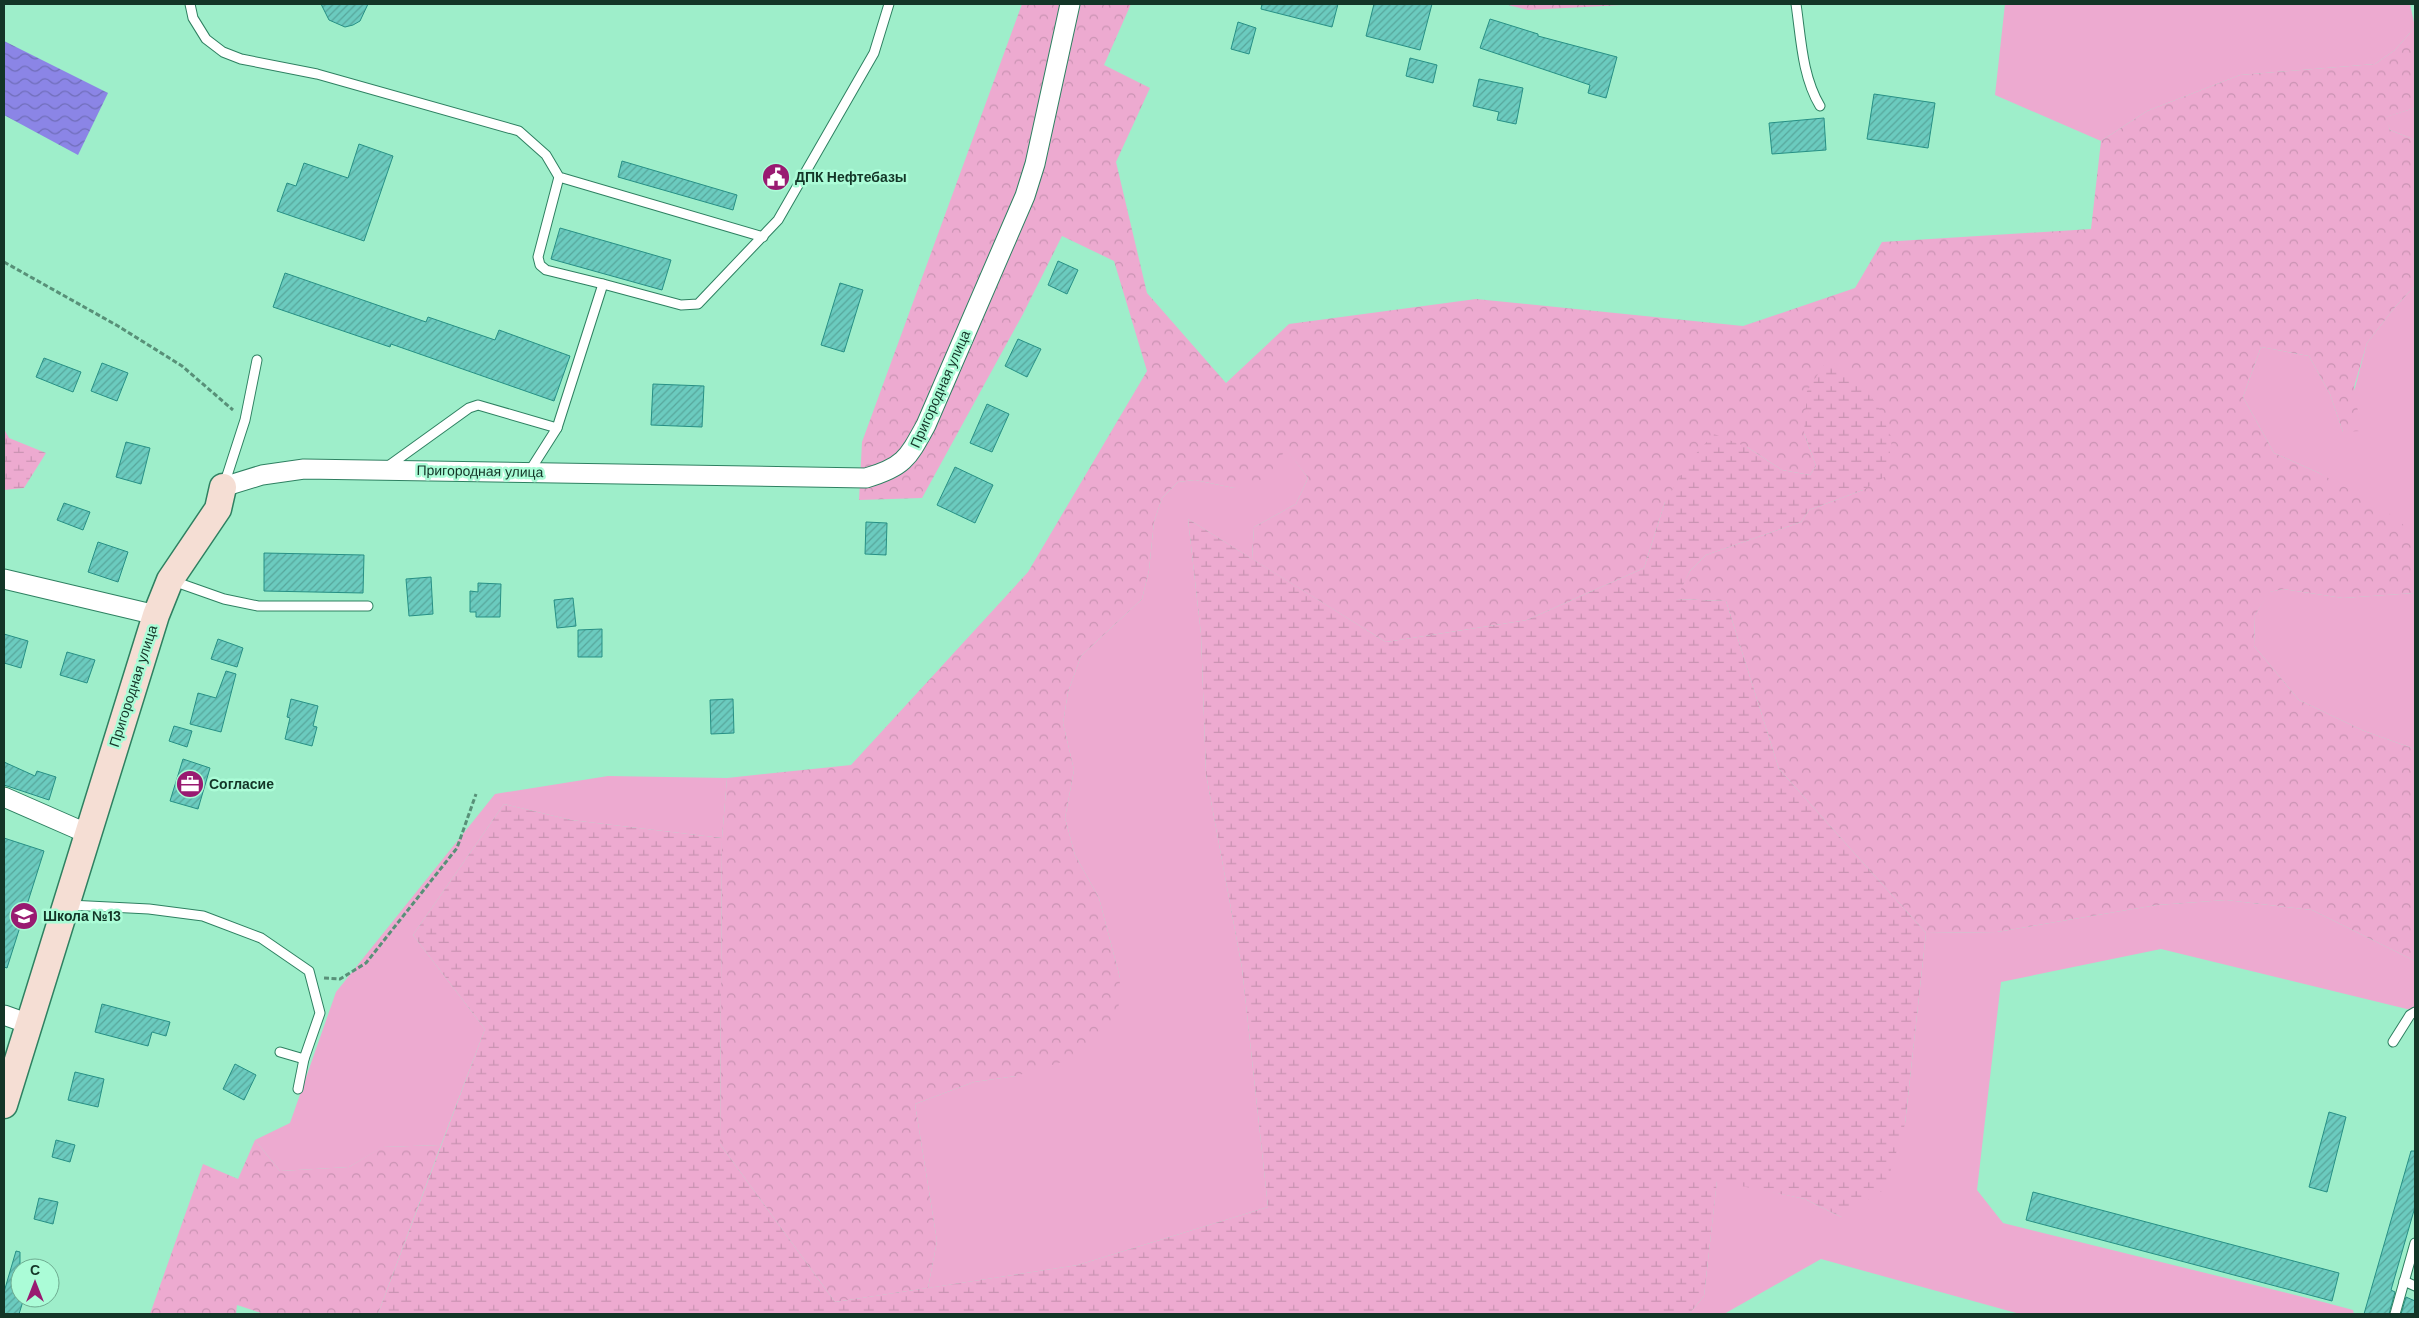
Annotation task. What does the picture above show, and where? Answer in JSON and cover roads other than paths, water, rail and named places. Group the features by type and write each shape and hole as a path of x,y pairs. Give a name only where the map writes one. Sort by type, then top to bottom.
{"street":[{"name":"Пригородная улица","path":"4,1105 88,829 156,615 170,580 218,509 223,487 262,475 304,469 866,478 889,471 910,456 926,425 1025,196 1035,164 1070,4"},
{"path":"4,579 156,615"},
{"path":"4,797 77,828 88,829"},
{"path":"4,1015 29,1024"}],"lane":[{"path":"190,4 193,18 206,39 223,52 241,59 317,74 519,131 546,156 559,177 762,236"},
{"path":"559,177 538,257 540,265 546,270 681,305 698,304 778,220 874,53 888,4"},
{"path":"1796,4 1803,52 1812,92 1820,106"},
{"path":"529,472 557,428 603,284"},
{"path":"223,487 245,420 258,360"},
{"path":"385,469 469,408 478,405 557,428"},
{"path":"170,580 224,599 258,606 368,606"},
{"path":"66,905 149,909 204,916 261,938 310,971 320,1013 304,1059 298,1089"},
{"path":"2394,1042 2410,1015 2415,1012"},
{"path":"280,1052 304,1059"},
{"path":"2395,1314 2415,1243"},
{"path":"2404,1281 2415,1286"}],"water":[{"path":"4,41 108,93 78,155 4,115"}],"place":[{"name":"ДПК Нефтебазы","path":"776,177"},
{"name":"Согласие","path":"190,784"},
{"name":"Школа №13","path":"24,916"}]}
